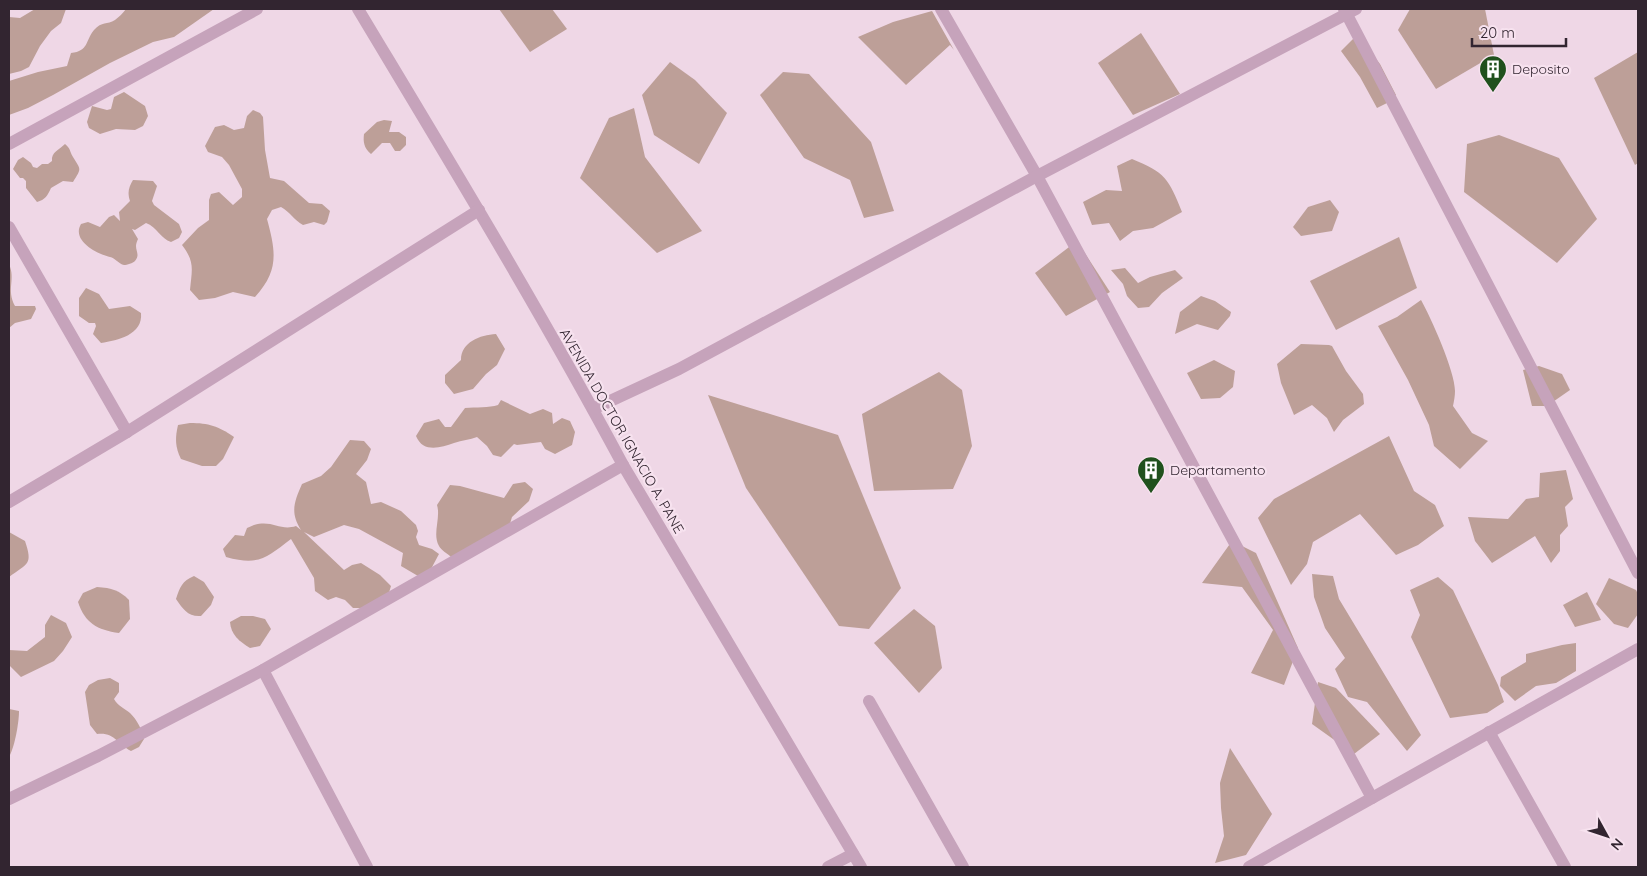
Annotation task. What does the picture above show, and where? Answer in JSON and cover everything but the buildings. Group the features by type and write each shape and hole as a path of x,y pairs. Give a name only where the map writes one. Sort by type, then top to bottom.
{"street":[{"path":"9,144 257,9"},
{"name":"AVENIDA DOCTOR IGNACIO A. PANE","path":"358,9 479,210 623,465 861,867"},
{"path":"941,9 1037,176 1372,798"},
{"path":"593,409 680,369 1349,10 1638,573"},
{"path":"9,502 128,432 479,210"},
{"path":"9,227 128,432"},
{"path":"9,799 98,756 263,670 623,465"},
{"path":"1249,867 1638,648"},
{"path":"263,670 367,867"},
{"path":"869,701 963,867"},
{"path":"1489,732 1565,867"},
{"path":"828,867 853,854"}],"shaded area":[{"path":"35,9 66,9 61,23 51,31 40,46 29,67 9,74 9,17 20,18"},
{"path":"126,9 214,9 174,37 153,42 110,63 28,108 9,115 9,81 67,66 71,53 84,48 97,27 115,20"},
{"path":"499,9 552,9 567,29 530,52"},
{"path":"1410,9 1485,9 1494,55 1436,89 1398,30"},
{"path":"932,11 954,50 950,45 906,85 858,37 893,22"},
{"path":"1141,33 1180,94 1133,115 1098,63"},
{"path":"1357,35 1380,64 1396,95 1387,103 1377,108 1360,77 1341,51"},
{"path":"1638,52 1638,163 1635,165 1594,78"},
{"path":"670,62 695,80 727,113 699,164 654,135 642,95"},
{"path":"783,72 809,74 871,142 894,211 864,218 850,180 804,158 760,95"},
{"path":"124,92 145,106 148,116 143,126 135,130 116,129 100,134 89,128 87,122 92,106 107,110 111,109 114,97"},
{"path":"634,108 645,157 702,231 657,253 580,178 609,118"},
{"path":"253,110 260,113 263,117 265,150 270,178 284,181 309,203 322,204 330,211 327,222 324,225 314,222 303,225 281,207 272,210 267,219 273,251 272,270 263,288 255,297 233,292 215,298 199,300 190,290 191,261 182,245 198,228 209,220 209,200 211,194 219,192 233,205 242,197 242,189 229,165 222,157 208,152 205,146 215,127 224,125 234,130 244,128 247,116"},
{"path":"384,120 392,121 389,132 399,132 406,137 406,145 400,151 395,151 390,143 382,143 371,154 364,145 364,134 377,122"},
{"path":"1499,135 1559,158 1597,219 1557,263 1464,192 1467,144"},
{"path":"65,144 79,167 78,174 73,182 63,181 51,188 46,197 37,202 26,188 26,181 20,178 13,169 18,160 23,157 33,167 37,168 42,164 48,164 52,161 54,153"},
{"path":"1132,159 1152,168 1165,178 1182,212 1153,228 1133,231 1120,241 1109,223 1092,225 1083,202 1106,190 1122,191 1117,166"},
{"path":"133,180 153,181 157,186 152,201 154,205 179,224 182,232 179,238 171,242 146,223 135,230 132,229 138,239 136,246 137,257 134,262 124,265 87,246 80,236 79,230 81,224 88,222 100,227 109,217 114,215 120,221 119,212 130,201 129,190"},
{"path":"1330,200 1339,212 1332,231 1301,236 1293,227 1308,207"},
{"path":"1399,237 1417,288 1336,330 1310,281"},
{"path":"1077,241 1110,292 1066,316 1035,273"},
{"path":"9,264 12,275 11,295 15,306 35,306 36,309 31,319 15,323 9,328"},
{"path":"1125,268 1138,283 1150,277 1175,270 1183,278 1162,293 1149,307 1138,308 1127,296 1123,284 1111,270"},
{"path":"86,288 99,294 109,309 130,306 141,313 138,327 122,338 101,343 93,334 96,326 95,323 89,323 79,316 79,298"},
{"path":"1201,296 1215,301 1231,312 1230,316 1218,330 1197,324 1175,334 1180,312"},
{"path":"1421,300 1436,331 1451,371 1455,391 1453,406 1472,433 1488,441 1460,469 1434,446 1429,425 1408,380 1378,326 1397,317"},
{"path":"496,334 505,349 497,365 473,389 454,394 445,383 445,375 461,360 464,348 468,344 478,338"},
{"path":"1301,344 1332,346 1346,371 1363,394 1364,404 1343,420 1334,432 1327,418 1312,405 1294,415 1281,383 1277,364"},
{"path":"1214,360 1235,371 1233,387 1220,398 1201,399 1187,373"},
{"path":"1539,366 1562,374 1570,390 1547,406 1532,406 1523,370"},
{"path":"939,372 962,390 972,446 953,489 874,491 862,414"},
{"path":"708,395 838,435 901,588 869,629 839,626 746,488"},
{"path":"501,400 530,414 543,409 552,413 553,424 562,418 570,421 575,432 572,445 555,454 545,449 541,442 514,444 501,457 493,455 477,437 432,448 423,445 416,436 424,423 439,419 445,427 451,427 465,408 494,406 498,405"},
{"path":"190,423 213,426 234,437 223,459 216,466 202,466 181,459 176,442 178,425"},
{"path":"1389,436 1414,491 1435,505 1444,526 1418,545 1396,555 1360,514 1313,542 1307,564 1291,585 1258,518 1274,499"},
{"path":"350,440 364,441 371,449 367,460 356,474 366,482 371,504 381,502 401,511 416,525 418,531 416,537 419,545 432,549 439,554 431,569 418,576 401,566 403,553 359,529 344,525 314,537 304,532 344,570 352,565 361,563 380,575 391,586 387,599 368,608 353,608 345,600 336,597 328,600 315,591 314,578 291,539 262,558 247,561 226,557 223,549 235,535 244,536 247,528 255,525 262,523 284,527 296,526 301,530 295,518 294,507 302,484 321,476 331,467"},
{"path":"1566,470 1573,499 1565,507 1568,526 1560,535 1560,551 1551,563 1535,536 1492,563 1475,541 1468,517 1508,519 1526,499 1539,497 1540,473"},
{"path":"525,482 533,489 529,501 512,517 509,527 451,557 440,547 436,536 437,505 450,485 504,498 513,484"},
{"path":"9,532 25,541 29,555 25,566 9,577"},
{"path":"1232,541 1256,553 1298,648 1284,685 1251,673 1273,630 1242,587 1202,583"},
{"path":"1312,574 1333,576 1339,599 1421,735 1407,751 1367,702 1348,697 1335,669 1345,658 1325,628 1314,597"},
{"path":"194,576 204,582 214,597 211,605 201,616 189,614 176,599 182,585"},
{"path":"1438,577 1453,590 1498,685 1504,702 1487,713 1450,718 1411,637 1420,615 1410,590"},
{"path":"1609,578 1636,590 1638,594 1638,614 1628,628 1614,624 1596,604"},
{"path":"97,587 115,590 129,600 130,619 119,633 104,630 93,624 81,609 78,602 83,593"},
{"path":"1587,592 1601,620 1575,627 1563,605"},
{"path":"914,609 935,626 942,668 919,693 874,643"},
{"path":"51,615 66,623 72,637 54,661 21,677 9,665 9,650 27,651 45,637 45,625"},
{"path":"241,616 265,619 271,629 260,646 250,648 234,634 230,622"},
{"path":"1576,643 1576,671 1556,683 1536,686 1515,701 1500,686 1501,677 1526,662 1526,654"},
{"path":"110,678 119,683 119,692 114,699 130,713 141,728 144,739 139,747 131,751 108,735 97,734 90,725 85,692 89,685 98,680"},
{"path":"1318,682 1336,688 1380,734 1354,754 1312,724"},
{"path":"9,709 19,711 16,734 9,757"},
{"path":"1230,748 1272,814 1246,855 1215,863 1224,836 1220,783"}],"place":[{"name":"Deposito","path":"1493,93"},
{"name":"Departamento","path":"1151,494"}]}
